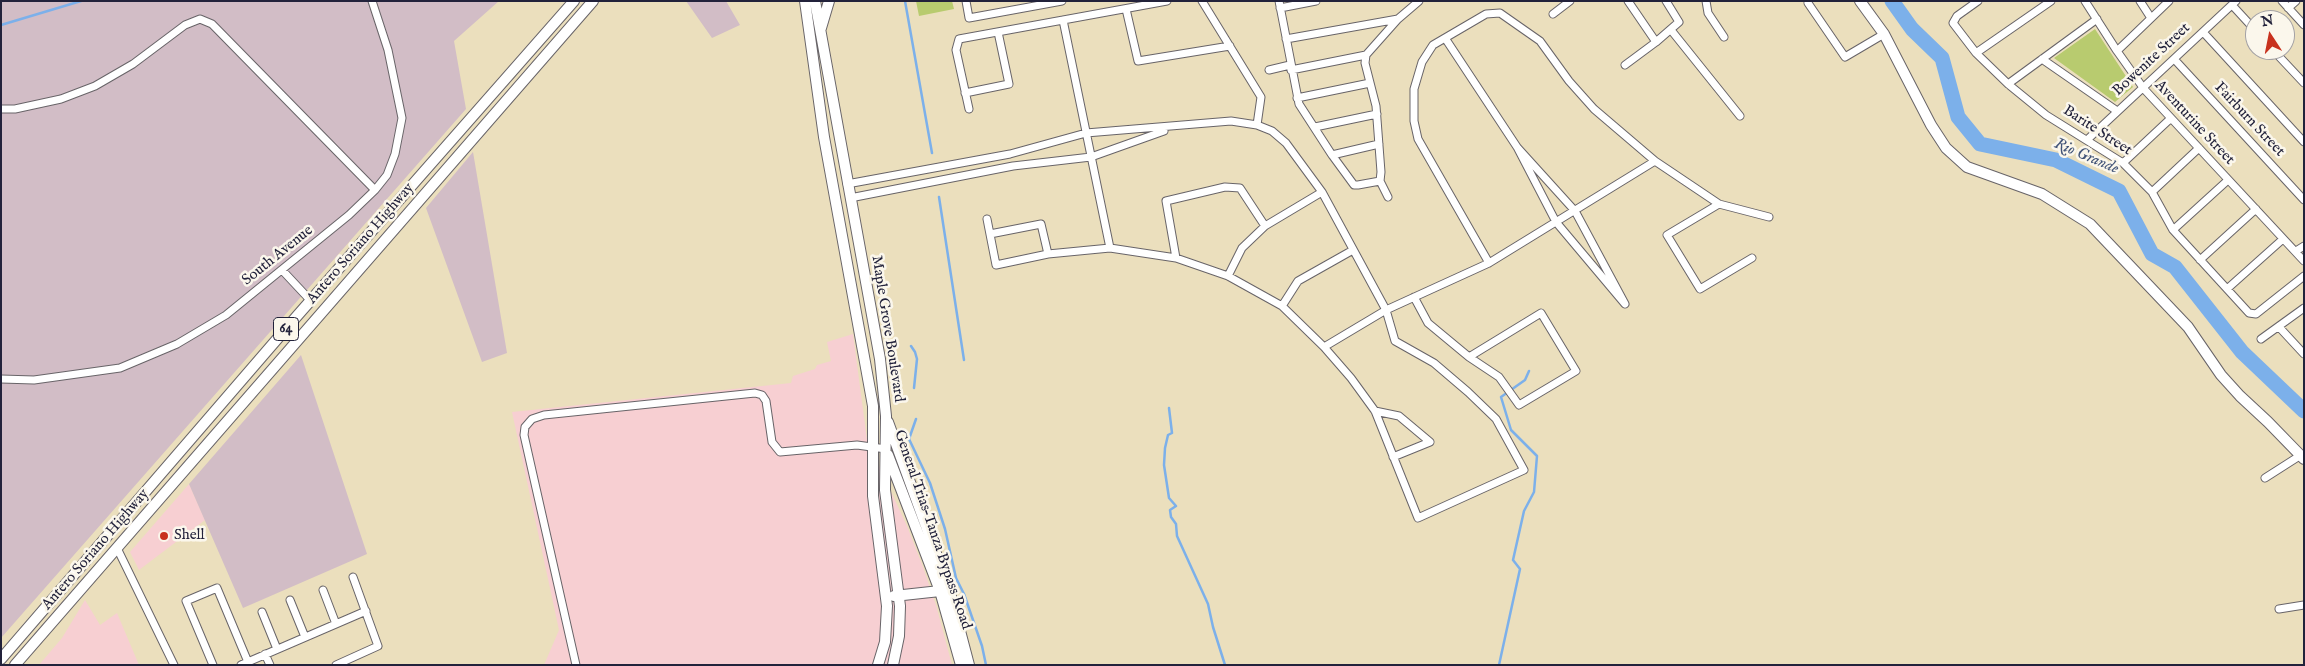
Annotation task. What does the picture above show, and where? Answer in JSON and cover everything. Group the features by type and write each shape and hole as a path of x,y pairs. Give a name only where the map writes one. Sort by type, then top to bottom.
{"main road":[{"name":"Antero Soriano Highway","path":"1,659 574,1"},
{"name":"Antero Soriano Highway","path":"15,665 593,1"},
{"name":"Maple Grove Boulevard","path":"829,1 820,29 880,359 886,416 885,490 899,595 900,628 893,665"},
{"path":"1860,1 1884,34 1931,125 1946,148 1967,166 2042,194 2090,224 2188,327 2221,375 2240,396 2302,457"},
{"name":"Maple Grove Boulevard","path":"813,2 809,29 824,137 873,406 873,496 887,597 885,642 878,665"},
{"path":"813,2 820,29"},
{"name":"General Trias–Tanza Bypass Road","path":"873,406 886,449 940,590 961,665"},
{"name":"General Trias–Tanza Bypass Road","path":"886,416 949,589 969,665"},
{"path":"887,597 940,590"}],"street":[{"name":"South Avenue","path":"1,379 34,380 120,368 177,344 202,331 226,315 349,215 375,190 387,175 395,154 402,118 388,50 372,1"},
{"path":"966,1 970,18 1062,1"},
{"path":"969,109 956,50 960,39 1167,1"},
{"path":"1202,1 1261,96 1258,125"},
{"path":"1316,1 1280,5 1297,98 1354,185 1380,181"},
{"path":"1388,197 1380,181 1377,114 1365,63 1366,55 1398,19 1419,1"},
{"path":"1553,14 1570,1"},
{"path":"1628,1 1656,42"},
{"path":"1625,65 1679,22 1666,1"},
{"path":"1706,1 1708,13 1724,37"},
{"name":"Barite Street","path":"1978,1 1957,16 1953,23 1976,53 2008,84 2046,115 2088,139 2123,163 2152,192 2173,230 2250,313 2256,314 2304,276"},
{"path":"1976,53 2052,1"},
{"name":"Aventurine Street","path":"2085,1 2144,89 2304,261"},
{"path":"2140,1 2151,18"},
{"path":"2117,51 2169,1"},
{"path":"2282,1 2304,25"},
{"path":"2288,8 2296,1"},
{"path":"1808,3 1845,57 1884,34"},
{"path":"2234,3 2245,17"},
{"name":"Bowenite Street","path":"2088,139 2117,111 2144,89 2234,3"},
{"path":"1126,9 1138,60 1230,46"},
{"path":"1489,263 1418,139 1414,121 1414,89 1422,62 1432,45 1486,14 1500,13 1540,40 1569,81 1594,110 1655,161 1719,204 1769,217"},
{"path":"1,109 15,109 60,99 95,86 133,64 185,25 200,19 212,24 375,190"},
{"path":"1286,39 1398,19"},
{"path":"1063,20 1110,248"},
{"path":"2008,84 2097,20"},
{"path":"1671,30 1740,116"},
{"path":"965,93 1009,84 998,32"},
{"path":"2203,32 2304,142"},
{"path":"1445,38 1517,147 1556,222 1625,304 1575,211 1517,147"},
{"path":"1269,70 1366,55"},
{"path":"2042,59 2117,111"},
{"name":"Fairburn Street","path":"2175,60 2304,200"},
{"path":"2283,60 2304,83"},
{"path":"1297,98 1370,83"},
{"path":"1315,127 1377,114"},
{"path":"2123,163 2170,119"},
{"path":"847,184 1010,154 1086,133 1173,127 1204,122 1231,121 1258,125 1272,131 1286,143 1322,192 1386,310 1396,341 1434,363 1496,419 1524,470 1418,518 1375,412 1351,378 1324,346 1282,306 1228,276 1176,258 1110,248 1048,254 996,265 987,219"},
{"path":"850,198 1012,166 1091,157 1173,127"},
{"path":"1332,154 1379,144"},
{"path":"2152,192 2199,148"},
{"path":"1010,154 1012,166"},
{"path":"1324,346 1386,310 1489,263 1655,161"},
{"path":"2173,230 2228,180"},
{"path":"1176,258 1166,201 1225,186 1240,188 1264,226"},
{"path":"1228,276 1242,248 1264,226 1322,192"},
{"path":"1719,204 1667,235 1700,290 1752,258"},
{"path":"2200,260 2256,209"},
{"path":"990,234 1042,224 1048,254"},
{"path":"2227,289 2283,239"},
{"path":"2296,252 2304,246"},
{"path":"1282,306 1298,280 1353,250"},
{"path":"282,270 311,301"},
{"path":"1414,297 1428,324 1469,357 1499,377 1519,405 1576,371 1541,313 1469,357"},
{"path":"2261,339 2304,308"},
{"path":"2279,327 2304,354"},
{"path":"576,665 524,434 525,426 532,419 544,416 755,393 762,395 766,401 772,442 780,452 857,445 886,449"},
{"path":"1375,412 1399,416 1430,442 1393,457"},
{"path":"2265,478 2302,457"},
{"path":"117,548 174,665"},
{"path":"336,665 378,646 353,577"},
{"path":"213,665 186,601 217,588 244,663 366,611"},
{"path":"323,590 336,624"},
{"path":"290,600 305,637"},
{"path":"2279,609 2304,605"},
{"path":"262,612 277,649"},
{"path":"265,654 270,665"}],"shaded area":[{"path":"1,1 499,1 454,41 466,109 1,638"},
{"path":"686,1 726,1 740,25 712,38"},
{"path":"473,152 507,353 482,362 426,208"},
{"path":"853,334 867,440 907,526 923,567 936,605 952,665 544,665 559,630 512,412 791,383 793,376 815,369 817,365 831,361 827,342"},
{"path":"301,355 367,554 243,608 189,484"},
{"name":"Shell","path":"189,484 205,520 139,570 130,552"},
{"path":"85,600 100,625 117,613 139,665 39,665 62,638"}],"green space":[{"path":"916,1 952,1 954,9 919,16"},
{"path":"2095,29 2133,87 2115,102 2054,58"}],"waterway":[{"path":"1,25 81,1"},
{"path":"905,1 932,153"},
{"name":"Rio Grande","path":"1892,1 1912,29 1942,58 1958,117 1980,144 2056,160 2119,191 2152,254 2175,267 2242,352 2304,411"},
{"path":"939,197 964,360"},
{"path":"911,346 917,359 914,388"},
{"path":"1499,665 1520,569 1513,560 1524,511 1534,492 1537,456 1511,430 1501,397 1525,380 1529,371"},
{"path":"1169,408 1172,433 1168,435 1164,465 1169,498 1176,506 1170,510 1171,517 1176,524 1177,536 1208,604 1225,665"},
{"path":"916,419 909,439 930,483 945,529 956,578 964,594 982,646 986,665"}],"place":[{"name":"Shell","path":"164,536"}]}
